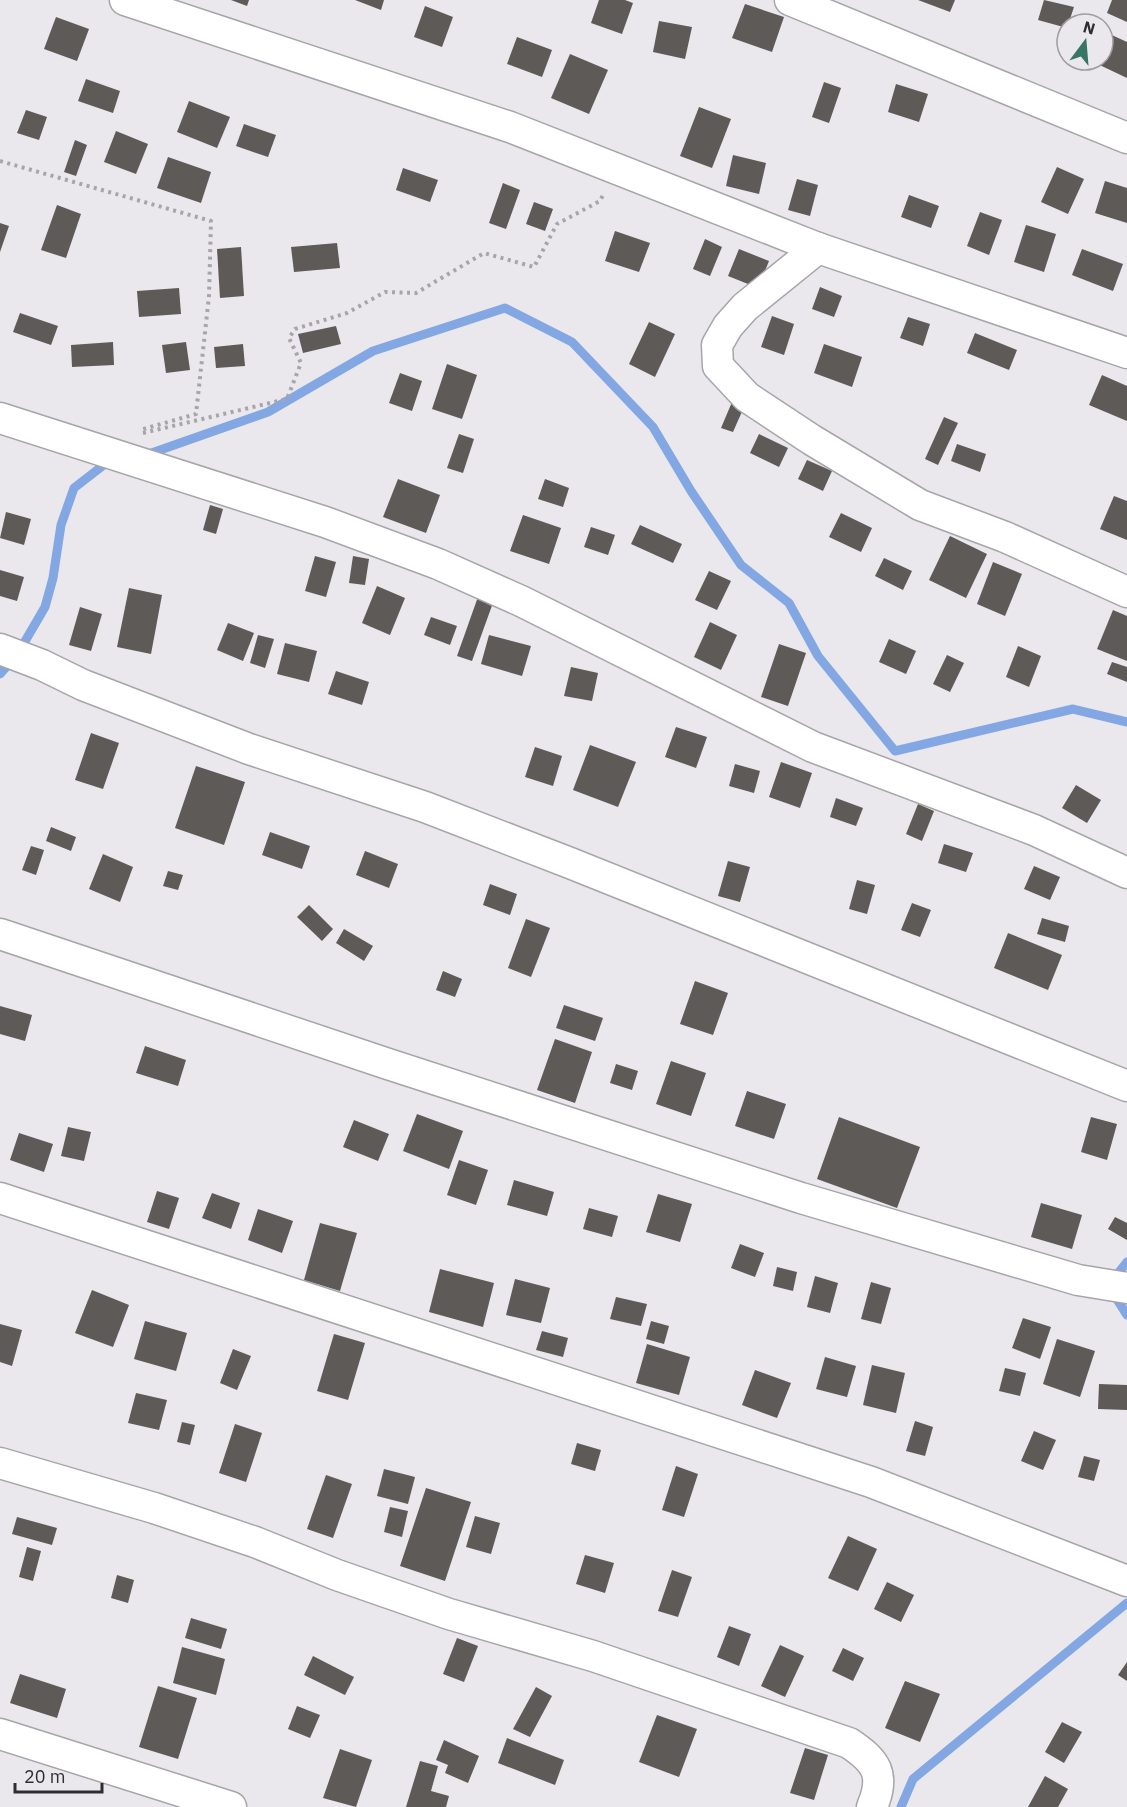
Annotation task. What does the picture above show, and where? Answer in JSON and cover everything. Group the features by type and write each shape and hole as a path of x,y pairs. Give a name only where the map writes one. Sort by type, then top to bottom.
{"street":[{"path":"124,0 510,128 818,248 1127,353"},
{"path":"790,0 1127,138"},
{"path":"818,248 745,307 728,326 717,345 718,366 747,397 812,441 920,505 1005,537 1127,592"},
{"path":"0,418 325,522 438,564 521,601 813,747 1034,830 1127,873"},
{"path":"0,649 93,689 249,749 425,807 570,863 1127,1086"},
{"path":"0,934 388,1064 801,1198 1078,1280 1127,1287"},
{"path":"0,1198 871,1482 1127,1581"},
{"path":"0,1463 165,1512 255,1542 337,1575 449,1614 593,1656 849,1743 870,1757 878,1776 872,1807"},
{"path":"0,1734 231,1807"}],"path":[{"path":"0,161 211,221 209,296 196,414 131,434 287,399 300,363 289,339 296,329 347,313 385,292 416,293 484,253 534,267 557,224 600,201 616,169"}],"building":[{"path":"231,0 249,0 247,6"},
{"path":"355,0 384,0 381,10"},
{"path":"599,0 625,0 633,3 622,34 591,23"},
{"path":"918,0 955,0 950,12"},
{"path":"1044,0 1074,7 1072,12 1055,12 1055,25 1038,20"},
{"path":"1112,0 1127,0 1127,22 1115,17 1115,12 1107,12"},
{"path":"745,4 784,17 772,52 732,38"},
{"path":"425,6 453,17 442,47 414,37"},
{"path":"56,17 89,29 77,61 44,49"},
{"path":"659,21 692,27 685,59 653,52"},
{"path":"1115,36 1127,42 1127,78 1114,72"},
{"path":"517,37 552,50 542,77 507,64"},
{"path":"570,54 608,70 589,114 551,98"},
{"path":"86,79 120,91 113,113 78,101"},
{"path":"824,82 841,88 829,123 812,117"},
{"path":"896,84 928,94 919,122 888,112"},
{"path":"189,101 230,117 217,148 177,132"},
{"path":"699,107 731,119 712,168 680,156"},
{"path":"26,110 47,117 39,140 17,133"},
{"path":"244,124 276,135 268,157 236,146"},
{"path":"116,131 148,144 136,174 104,162"},
{"path":"75,140 87,145 76,176 64,172"},
{"path":"733,155 766,163 759,194 726,186"},
{"path":"168,157 211,172 201,203 157,188"},
{"path":"1057,167 1084,179 1068,214 1041,202"},
{"path":"403,168 438,180 430,202 396,190"},
{"path":"797,179 818,185 810,216 788,210"},
{"path":"1105,181 1127,188 1127,223 1095,213"},
{"path":"503,183 520,190 506,229 489,223"},
{"path":"909,195 939,206 931,228 901,217"},
{"path":"534,202 553,209 545,231 526,224"},
{"path":"57,205 81,214 66,258 41,250"},
{"path":"980,212 1002,220 989,255 967,246"},
{"path":"0,223 9,226 0,252"},
{"path":"1026,225 1056,234 1044,272 1014,262"},
{"path":"615,231 650,243 639,272 605,261"},
{"path":"705,239 722,247 710,276 693,269"},
{"path":"337,243 340,268 294,272 291,247"},
{"path":"241,247 244,296 220,298 217,249"},
{"path":"739,249 769,261 758,288 728,276"},
{"path":"1082,249 1123,264 1113,291 1072,275"},
{"path":"820,287 842,296 834,317 812,309"},
{"path":"179,288 181,314 139,317 137,291"},
{"path":"20,313 58,326 51,345 13,332"},
{"path":"772,316 794,324 784,355 761,347"},
{"path":"908,317 930,324 923,346 900,338"},
{"path":"649,322 675,334 655,377 629,364"},
{"path":"336,326 341,344 303,353 298,334"},
{"path":"975,333 1017,350 1009,370 967,353"},
{"path":"113,342 114,365 72,367 71,345"},
{"path":"186,342 190,370 166,373 162,345"},
{"path":"243,344 245,366 216,368 214,347"},
{"path":"824,344 862,357 852,387 814,373"},
{"path":"447,364 477,375 462,419 432,409"},
{"path":"400,373 422,381 412,411 389,403"},
{"path":"1102,375 1127,386 1127,421 1089,405"},
{"path":"732,402 744,407 733,432 721,428"},
{"path":"944,417 958,423 938,465 925,459"},
{"path":"459,434 474,439 463,473 447,468"},
{"path":"759,434 788,448 779,467 750,453"},
{"path":"957,444 986,454 980,472 951,461"},
{"path":"807,460 832,471 823,491 798,479"},
{"path":"398,479 440,495 426,533 383,517"},
{"path":"545,479 569,488 563,507 538,499"},
{"path":"1114,496 1127,501 1127,540 1100,529"},
{"path":"210,505 223,509 216,534 203,530"},
{"path":"6,512 31,519 24,545 0,538"},
{"path":"841,513 872,528 861,552 829,537"},
{"path":"523,515 561,528 549,564 510,551"},
{"path":"640,525 682,544 673,563 631,544"},
{"path":"591,527 615,535 608,555 584,547"},
{"path":"950,536 987,554 966,598 929,580"},
{"path":"315,556 336,562 326,597 305,591"},
{"path":"353,556 369,559 365,585 349,583"},
{"path":"884,558 912,571 903,590 875,576"},
{"path":"993,562 1022,574 1005,616 977,604"},
{"path":"0,570 24,577 17,601 0,596"},
{"path":"709,571 731,581 717,610 695,600"},
{"path":"377,586 405,598 390,635 362,623"},
{"path":"129,588 162,595 151,654 117,647"},
{"path":"479,594 494,600 472,661 457,656"},
{"path":"80,607 102,614 91,651 69,645"},
{"path":"1113,610 1127,616 1127,661 1097,649"},
{"path":"431,617 457,626 450,645 424,635"},
{"path":"710,622 737,635 721,670 694,657"},
{"path":"228,623 254,633 243,661 217,650"},
{"path":"258,635 274,639 265,668 250,663"},
{"path":"489,635 531,646 522,676 481,664"},
{"path":"889,639 916,651 906,674 879,662"},
{"path":"285,643 317,651 309,682 277,674"},
{"path":"779,644 806,653 788,706 761,697"},
{"path":"1018,646 1041,656 1029,687 1006,677"},
{"path":"947,655 964,663 950,692 933,684"},
{"path":"1112,662 1127,667 1127,682 1107,674"},
{"path":"571,667 598,673 592,701 564,696"},
{"path":"336,671 369,682 362,705 328,694"},
{"path":"676,727 707,737 696,768 665,757"},
{"path":"91,733 119,743 103,789 75,780"},
{"path":"590,745 636,762 618,807 573,790"},
{"path":"535,747 562,756 553,786 525,777"},
{"path":"781,762 812,773 800,808 769,797"},
{"path":"735,764 760,771 754,793 729,786"},
{"path":"196,766 245,782 224,845 175,828"},
{"path":"1076,785 1101,800 1087,823 1062,808"},
{"path":"836,798 863,808 856,826 830,817"},
{"path":"918,804 934,811 922,841 906,834"},
{"path":"51,827 76,837 71,851 46,841"},
{"path":"270,832 310,846 302,869 262,855"},
{"path":"944,844 973,853 966,872 938,863"},
{"path":"31,846 44,850 36,875 22,870"},
{"path":"365,851 398,864 389,888 356,875"},
{"path":"103,854 133,867 120,902 89,889"},
{"path":"728,861 750,867 740,902 718,896"},
{"path":"1034,866 1060,877 1050,900 1024,889"},
{"path":"168,871 183,875 178,890 163,886"},
{"path":"857,880 875,885 867,914 849,909"},
{"path":"490,884 517,894 510,915 483,905"},
{"path":"912,903 931,910 920,937 901,930"},
{"path":"309,905 333,929 322,941 297,917"},
{"path":"1042,918 1069,926 1065,942 1037,934"},
{"path":"526,919 550,928 531,977 508,968"},
{"path":"344,929 373,946 364,961 336,943"},
{"path":"1008,933 1062,955 1048,990 994,968"},
{"path":"443,971 462,979 455,997 436,990"},
{"path":"695,981 728,993 713,1035 680,1024"},
{"path":"564,1005 603,1018 595,1041 556,1028"},
{"path":"0,1006 32,1015 25,1041 0,1034"},
{"path":"555,1039 592,1052 575,1103 537,1090"},
{"path":"145,1046 186,1060 178,1086 136,1073"},
{"path":"671,1061 706,1073 691,1116 656,1104"},
{"path":"616,1064 638,1071 632,1090 610,1083"},
{"path":"747,1091 786,1104 774,1139 735,1126"},
{"path":"417,1114 463,1131 449,1169 403,1151"},
{"path":"839,1117 920,1147 897,1208 817,1179"},
{"path":"1091,1117 1117,1124 1107,1160 1081,1152"},
{"path":"354,1120 389,1134 378,1161 343,1147"},
{"path":"68,1127 91,1132 84,1161 61,1156"},
{"path":"19,1133 53,1144 44,1172 10,1160"},
{"path":"459,1160 488,1170 476,1205 447,1195"},
{"path":"514,1180 554,1192 547,1216 507,1205"},
{"path":"157,1191 179,1198 169,1229 147,1222"},
{"path":"212,1193 240,1203 231,1229 202,1218"},
{"path":"658,1194 692,1204 680,1242 646,1232"},
{"path":"1041,1203 1082,1215 1072,1249 1031,1237"},
{"path":"589,1208 618,1216 612,1237 583,1229"},
{"path":"258,1209 293,1221 282,1253 248,1240"},
{"path":"1115,1217 1127,1223 1127,1240 1108,1229"},
{"path":"320,1223 357,1233 340,1291 304,1280"},
{"path":"740,1244 764,1253 755,1277 731,1268"},
{"path":"777,1267 797,1272 793,1291 773,1286"},
{"path":"440,1269 494,1283 483,1327 429,1312"},
{"path":"815,1276 838,1283 830,1313 807,1307"},
{"path":"515,1279 550,1288 541,1323 506,1315"},
{"path":"871,1282 891,1288 881,1324 861,1319"},
{"path":"92,1290 129,1305 113,1347 75,1333"},
{"path":"616,1297 647,1304 641,1326 610,1319"},
{"path":"1023,1318 1051,1327 1040,1359 1012,1348"},
{"path":"145,1321 187,1333 176,1371 134,1359"},
{"path":"651,1321 669,1326 664,1344 646,1339"},
{"path":"0,1324 22,1330 12,1366 0,1362"},
{"path":"542,1331 568,1338 563,1357 536,1350"},
{"path":"334,1334 365,1343 348,1400 317,1391"},
{"path":"1057,1339 1095,1351 1080,1397 1043,1384"},
{"path":"647,1344 690,1357 679,1395 636,1383"},
{"path":"233,1349 251,1356 237,1390 220,1383"},
{"path":"825,1357 856,1366 847,1397 816,1389"},
{"path":"872,1365 905,1373 896,1413 863,1405"},
{"path":"1005,1368 1026,1373 1020,1396 999,1391"},
{"path":"755,1370 791,1383 777,1418 742,1405"},
{"path":"1099,1384 1127,1385 1127,1410 1098,1409"},
{"path":"136,1393 167,1400 159,1430 128,1423"},
{"path":"915,1421 933,1427 925,1456 906,1451"},
{"path":"182,1422 195,1425 190,1445 177,1442"},
{"path":"235,1424 262,1433 246,1482 219,1473"},
{"path":"1034,1431 1056,1440 1043,1470 1021,1461"},
{"path":"577,1443 601,1450 595,1471 571,1464"},
{"path":"1084,1456 1100,1460 1094,1481 1078,1477"},
{"path":"676,1466 698,1474 684,1517 662,1510"},
{"path":"384,1469 415,1477 408,1504 377,1496"},
{"path":"326,1475 352,1484 333,1538 307,1529"},
{"path":"426,1488 471,1502 445,1581 400,1566"},
{"path":"390,1507 408,1511 402,1537 384,1532"},
{"path":"475,1516 500,1523 491,1554 466,1547"},
{"path":"17,1517 57,1528 52,1545 12,1534"},
{"path":"848,1536 877,1549 858,1591 828,1578"},
{"path":"27,1547 41,1551 33,1581 19,1577"},
{"path":"585,1555 614,1563 605,1593 576,1584"},
{"path":"672,1570 692,1577 678,1617 658,1611"},
{"path":"117,1575 134,1580 128,1603 111,1598"},
{"path":"887,1582 914,1595 901,1622 874,1609"},
{"path":"191,1618 227,1629 221,1649 185,1638"},
{"path":"729,1626 751,1634 739,1666 717,1657"},
{"path":"457,1638 478,1646 464,1682 443,1674"},
{"path":"780,1645 804,1656 785,1697 761,1686"},
{"path":"182,1647 225,1659 216,1695 173,1683"},
{"path":"843,1648 864,1658 853,1681 832,1671"},
{"path":"313,1656 354,1677 345,1695 304,1675"},
{"path":"1127,1662 1127,1681 1118,1675"},
{"path":"20,1674 66,1689 57,1718 10,1703"},
{"path":"905,1681 940,1694 920,1742 885,1728"},
{"path":"158,1686 197,1698 178,1759 139,1747"},
{"path":"536,1687 552,1696 530,1737 513,1729"},
{"path":"297,1706 320,1715 310,1738 288,1729"},
{"path":"657,1715 697,1729 679,1777 639,1762"},
{"path":"1062,1722 1082,1732 1064,1763 1045,1752"},
{"path":"507,1738 564,1760 555,1785 498,1763"},
{"path":"444,1740 479,1756 468,1783 445,1773 448,1765 436,1760"},
{"path":"805,1748 828,1755 814,1800 790,1793"},
{"path":"340,1749 372,1760 356,1807 323,1798"},
{"path":"420,1761 438,1766 431,1791 449,1796 446,1807 406,1807"},
{"path":"1045,1776 1068,1789 1058,1807 1028,1807"}],"waterway":[{"path":"143,456 268,412 373,351 505,308 572,342 653,427 691,491 741,565 789,603 818,656 895,751 1073,709 1127,722"},
{"path":"0,674 17,655 45,607 53,578 61,525 74,488 105,464 112,463"},
{"path":"1112,1281 1127,1262"},
{"path":"1113,1293 1127,1315"},
{"path":"901,1807 913,1779 1127,1603"}]}
